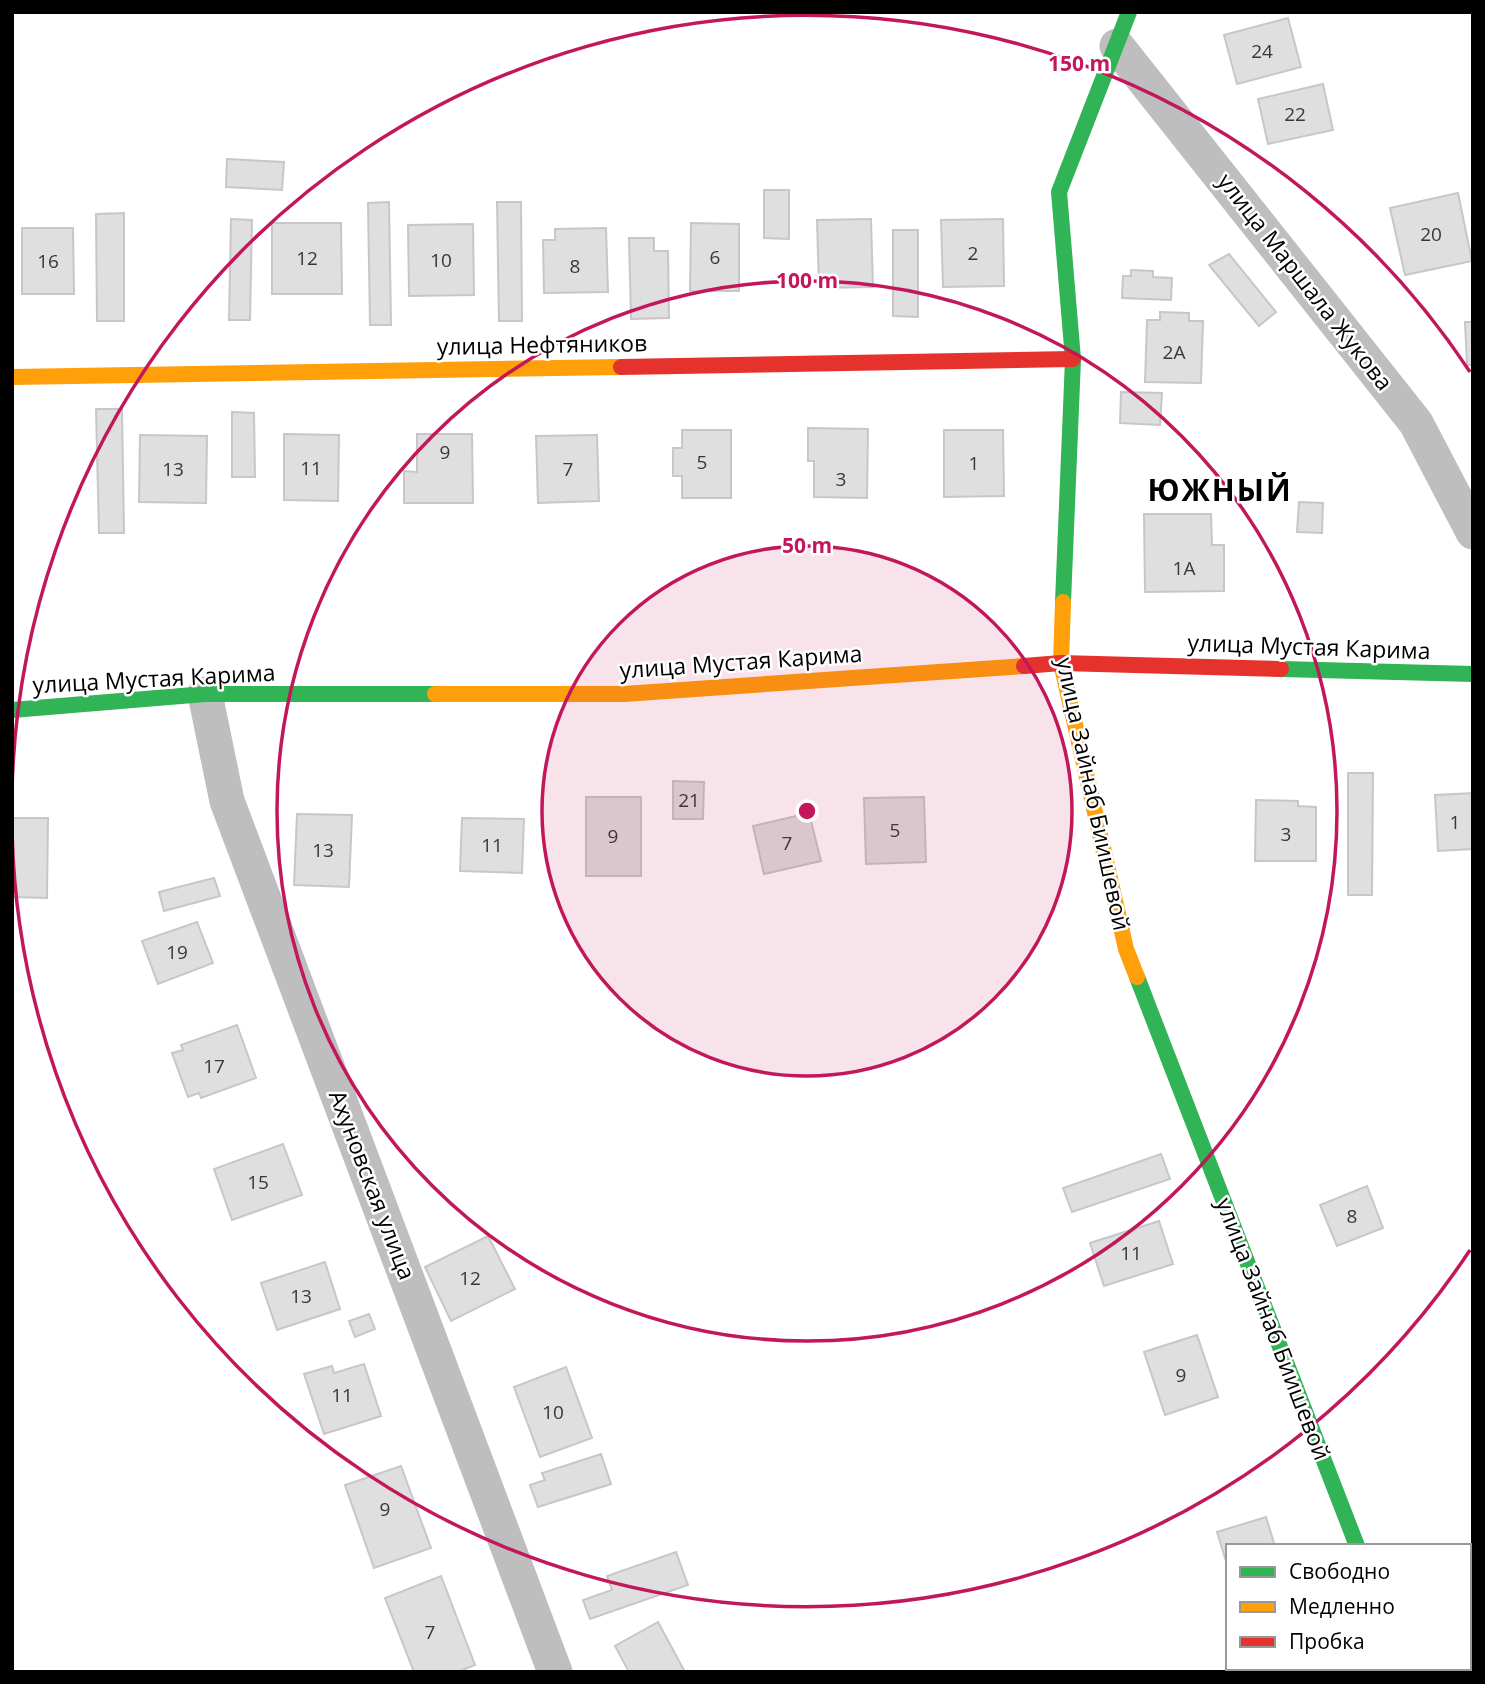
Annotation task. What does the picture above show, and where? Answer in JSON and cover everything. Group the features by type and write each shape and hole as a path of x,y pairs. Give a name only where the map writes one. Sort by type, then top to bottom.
{"street":[{"name":"улица Зайнаб Биишевой","path":"1129,12 1059,192 1073,359 1061,663 1126,949 1356,1544"},
{"name":"улица Маршала Жукова","path":"1117,46 1416,423 1473,532"},
{"name":"улица Нефтяников","path":"12,377 1073,359"},
{"name":"улица Мустая Карима","path":"12,710 205,694 624,694 1061,663 1473,674"},
{"name":"Ахуновская улица","path":"205,694 227,801 555,1672"}],"building":[{"path":"1288,18 1301,67 1237,84 1224,35"},
{"path":"1323,84 1333,130 1268,144 1258,99"},
{"path":"227,159 284,162 282,190 226,187"},
{"path":"764,190 789,190 789,239 764,238"},
{"path":"1458,193 1472,261 1405,275 1390,208"},
{"path":"389,202 391,325 370,325 368,203"},
{"path":"497,202 521,202 522,321 499,321"},
{"path":"124,213 124,321 97,321 96,214"},
{"path":"231,219 252,220 250,320 229,320"},
{"path":"871,219 873,287 819,288 817,220"},
{"path":"1003,219 1004,286 943,287 941,220"},
{"path":"272,223 341,223 342,294 272,294"},
{"path":"691,223 739,224 739,291 690,291"},
{"path":"473,224 474,295 409,296 408,225"},
{"path":"22,228 73,228 74,294 22,294"},
{"path":"606,228 608,292 544,293 543,240 555,240 555,229"},
{"path":"893,230 918,230 918,317 893,316"},
{"path":"629,238 654,238 654,251 668,251 669,318 631,319"},
{"path":"1229,254 1276,312 1259,326 1209,265"},
{"path":"1131,270 1153,271 1153,277 1172,278 1171,300 1122,298 1123,276 1131,276"},
{"path":"1160,312 1189,313 1189,321 1203,321 1201,383 1145,382 1147,320 1160,320"},
{"path":"1465,322 1473,322 1473,365 1467,365"},
{"path":"1121,392 1162,393 1160,425 1120,423"},
{"path":"96,409 122,409 124,533 99,533"},
{"path":"232,412 254,413 255,477 232,477"},
{"path":"808,428 868,429 867,498 814,497 814,461 808,461"},
{"path":"682,430 731,430 731,498 682,498 682,476 673,476 673,448 682,448"},
{"path":"944,430 1003,430 1004,496 944,497"},
{"path":"284,434 339,435 338,501 284,500"},
{"path":"417,434 472,434 473,503 404,503 404,471 417,472"},
{"path":"140,435 207,436 206,503 139,502"},
{"path":"597,435 599,501 538,503 536,436"},
{"path":"1299,502 1323,503 1322,533 1297,532"},
{"path":"1144,514 1211,514 1212,545 1224,545 1224,591 1145,592"},
{"path":"1348,773 1373,773 1372,895 1348,895"},
{"path":"673,781 704,782 703,819 673,819"},
{"path":"1473,793 1473,849 1438,851 1435,795"},
{"path":"586,797 641,797 641,876 586,876"},
{"path":"924,797 926,862 866,864 864,798"},
{"path":"1256,800 1298,801 1298,806 1316,807 1316,861 1255,861"},
{"path":"809,813 821,861 764,874 753,826"},
{"path":"297,814 352,815 349,887 294,885"},
{"path":"12,818 48,818 47,898 12,897"},
{"path":"462,818 524,819 522,873 460,871"},
{"path":"214,878 220,896 164,911 159,892"},
{"path":"197,922 213,963 158,984 142,941"},
{"path":"237,1025 256,1078 201,1098 199,1093 188,1097 172,1053 183,1050 181,1045"},
{"path":"283,1144 302,1195 232,1220 214,1169"},
{"path":"1161,1154 1170,1179 1072,1212 1063,1188"},
{"path":"1367,1186 1383,1228 1337,1246 1320,1205"},
{"path":"1159,1221 1173,1264 1104,1286 1090,1243"},
{"path":"488,1236 515,1289 451,1321 425,1267"},
{"path":"325,1262 340,1309 277,1330 261,1283"},
{"path":"369,1314 375,1329 355,1337 349,1321"},
{"path":"1197,1335 1218,1397 1165,1415 1144,1352"},
{"path":"364,1364 381,1416 324,1434 304,1374 332,1366 334,1373"},
{"path":"566,1367 592,1438 540,1457 514,1387"},
{"path":"601,1454 611,1484 538,1507 530,1485 545,1480 542,1473"},
{"path":"401,1466 431,1548 374,1568 345,1485"},
{"path":"1266,1517 1274,1544 1226,1544 1226,1561 1217,1532"},
{"path":"676,1552 688,1585 590,1619 583,1600 612,1590 607,1576"},
{"path":"441,1576 475,1665 458,1672 414,1672 385,1598"},
{"path":"658,1622 685,1672 629,1672 615,1646"}],"traffic: fast":[{"path":"1063,602 1073,359 1059,192 1129,12"},
{"path":"1281,669 1473,674"},
{"path":"12,710 205,694 435,694"},
{"path":"1137,977 1356,1544"}],"traffic: slow":[{"path":"12,377 621,367"},
{"path":"1063,602 1061,663 1126,949 1137,977"},
{"path":"435,694 624,694 1024,666"}],"traffic: jam":[{"path":"621,367 1073,359"},
{"path":"1024,666 1061,663 1281,669"}],"district":[{"name":"ЮЖНЫЙ","path":"1220,491"}]}
